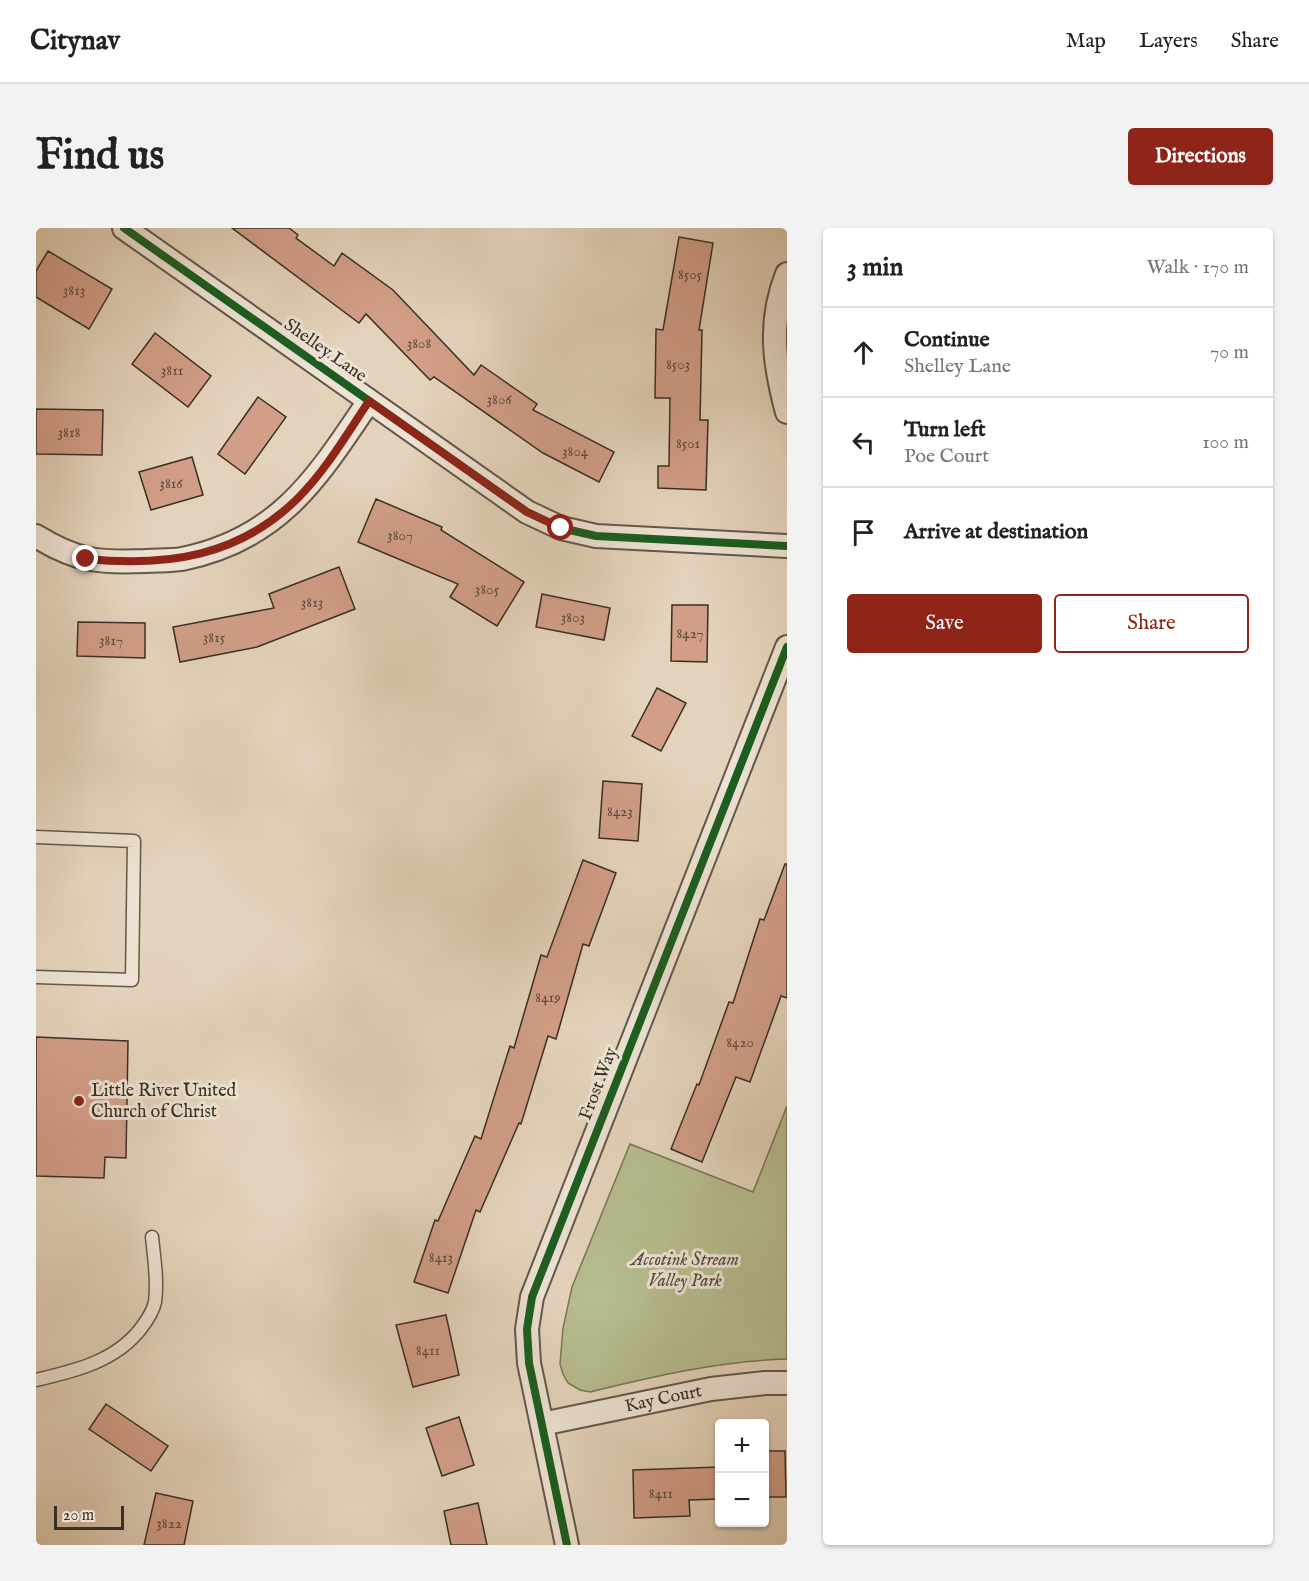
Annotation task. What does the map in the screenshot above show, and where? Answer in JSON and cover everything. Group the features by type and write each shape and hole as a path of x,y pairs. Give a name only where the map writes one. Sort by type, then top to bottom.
{"street":[{"name":"Shelley Lane","path":"124,228 527,512 561,528 596,537 787,546"},
{"path":"787,274 776,312 774,342 777,376 787,412"},
{"path":"36,536 59,550 86,559 114,562 180,560 215,550 247,536 276,518 299,497 329,460 369,401"},
{"name":"Frost Way","path":"567,1545 529,1363 527,1329 532,1298 787,647"},
{"name":"Kay Court","path":"542,1424 711,1389 787,1383"}],"lane":[{"path":"36,837 134,841 132,980 36,977"},
{"path":"36,1380 71,1372 101,1361 118,1351 136,1335 149,1317 154,1305 157,1283 152,1236"}],"green space":[{"name":"Accotink Stream Valley Park","path":"787,1106 787,1359 712,1366 590,1392 580,1390 568,1383 560,1364 563,1328 572,1287 630,1144 753,1192"}],"building":[{"path":"232,228 289,228 298,235 296,238 334,266 342,253 393,290 474,375 481,365 537,404 533,410 614,452 599,482 543,453 434,377 430,380 366,314 359,323"},
{"path":"679,237 713,243 699,330 702,330 700,420 708,420 706,490 658,488 658,466 669,466 670,398 655,398 656,329 663,330"},
{"path":"48,251 112,289 89,329 36,297 36,271"},
{"path":"155,333 211,376 188,407 132,364"},
{"path":"258,397 286,417 245,474 218,454"},
{"path":"36,409 103,410 102,455 36,454"},
{"path":"192,457 203,495 151,510 139,472"},
{"path":"376,499 442,527 441,530 524,582 497,626 450,597 458,584 358,542"},
{"path":"339,567 355,609 257,647 180,662 173,627 274,608 269,594"},
{"path":"542,594 610,608 604,640 536,627"},
{"path":"672,605 708,605 707,662 671,661"},
{"path":"78,622 145,623 145,658 77,656"},
{"path":"657,688 686,703 661,751 632,736"},
{"path":"603,781 642,784 638,841 599,838"},
{"path":"583,860 616,873 589,946 583,944 556,1039 548,1036 521,1124 519,1123 480,1212 476,1210 448,1293 414,1282 435,1220 438,1221 475,1136 481,1139 510,1046 514,1048 541,955 547,957"},
{"path":"785,864 787,864 787,998 781,996 750,1082 736,1077 702,1162 671,1149 697,1084 699,1085 729,1002 733,1003 760,919 764,920"},
{"name":"Little River United Church of Christ","path":"36,1037 128,1041 126,1158 105,1157 104,1178 36,1176"},
{"path":"446,1315 459,1375 413,1387 396,1325"},
{"path":"106,1404 168,1446 151,1471 89,1429"},
{"path":"459,1417 474,1465 442,1476 426,1428"},
{"path":"769,1451 785,1451 786,1497 769,1497"},
{"path":"715,1467 715,1499 689,1500 690,1516 634,1518 633,1470"},
{"path":"156,1493 193,1501 184,1545 144,1545"},
{"path":"478,1503 487,1545 451,1545 444,1511"}],"cycle path":[{"path":"124,228 527,512 561,528 596,536 787,546"},
{"path":"567,1545 529,1363 527,1329 532,1297 787,647"}],"place":[{"name":"Little River United Church of Christ","path":"79,1101"}],"route":[{"path":"86,559 114,562 180,560 215,550 247,536 276,518 299,497 329,460 369,401 527,512 561,528"}]}
